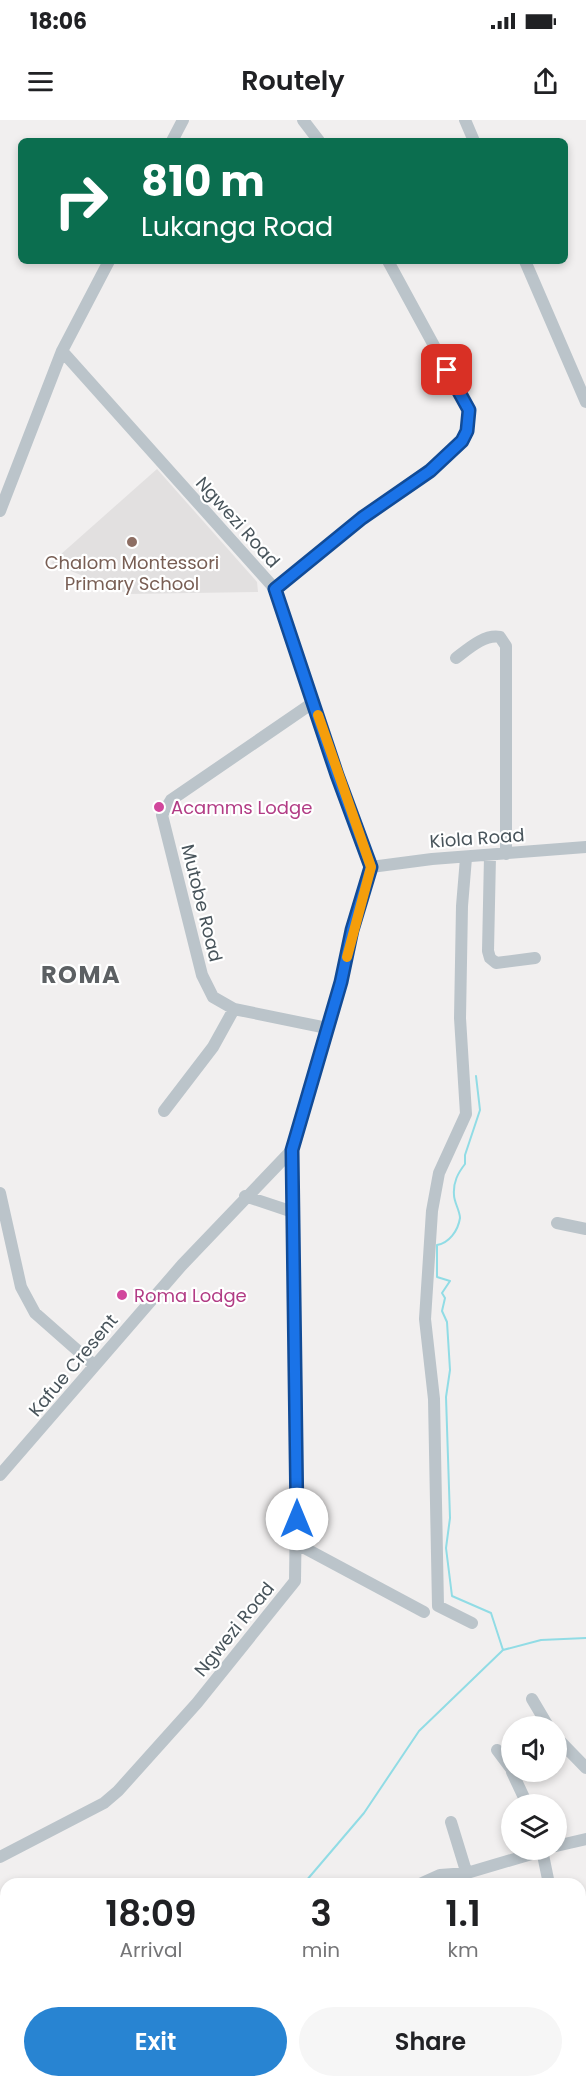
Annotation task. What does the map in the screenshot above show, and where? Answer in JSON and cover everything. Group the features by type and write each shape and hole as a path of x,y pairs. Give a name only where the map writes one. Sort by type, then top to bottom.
{"street":[{"path":"174,138 183,120"},
{"path":"303,120 317,138"},
{"path":"465,120 473,138"},
{"path":"0,511 62,351 107,264"},
{"path":"275,589 362,518 445,459 462,441 467,431 469,410 390,264"},
{"path":"526,264 586,402"},
{"name":"Ngwezi Road","path":"0,1857 104,1803 118,1791 197,1703 292,1587 296,1574 297,1544 292,1150 371,867 337,775 275,589 62,351"},
{"path":"456,658 485,639 495,636 504,641 506,646 506,854"},
{"name":"Mutobe Road","path":"314,702 171,800 164,808 162,815 205,986 213,997 234,1009 327,1028"},
{"name":"Kiola Road","path":"371,867 432,859 586,847"},
{"path":"490,856 488,933 490,958 496,963 535,958"},
{"path":"466,858 462,906 460,1018 466,1114 440,1173 432,1211 425,1319 434,1400 438,1606 472,1623"},
{"path":"164,1111 213,1047 234,1009"},
{"name":"Kafue Cresent","path":"0,1475 62,1406 93,1365 245,1196 292,1150"},
{"path":"0,1193 21,1287 34,1313 93,1365"},
{"path":"245,1196 293,1212"},
{"path":"557,1223 586,1229"},
{"path":"297,1544 424,1612"},
{"path":"532,1700 542,1716"},
{"path":"567,1748 586,1768"},
{"path":"497,1750 501,1756"},
{"path":"451,1822 469,1878"},
{"path":"567,1843 586,1839"},
{"path":"433,1878 440,1875 469,1878 517,1860"},
{"path":"545,1860 548,1878"}],"shaded area":[{"name":"Chalom Montessori Primary School","path":"157,469 257,582 258,592 128,594 51,563"}],"waterway":[{"path":"476,1076 480,1110 465,1155 465,1164 454,1186 454,1198 460,1215 459,1223 449,1239 437,1245 437,1277 450,1281 442,1293 445,1298 442,1311 447,1322 450,1370 446,1397 450,1518 446,1548 452,1596 491,1613 503,1650"},
{"path":"309,1878 364,1813 419,1731 503,1650 541,1640 586,1638"}],"slow traffic":[{"path":"318,715 337,775 371,867 352,930 347,957"}],"place":[{"name":"Chalom Montessori Primary School","path":"132,542"},
{"name":"Acamms Lodge","path":"159,807"},
{"name":"Roma Lodge","path":"122,1295"}],"district":[{"name":"ROMA","path":"81,974"}],"route":[{"path":"297,1519 292,1150 315,1076 341,982 352,930 371,867 337,775 275,589 362,518 430,471 462,441 467,431 469,410 447,370"}]}
